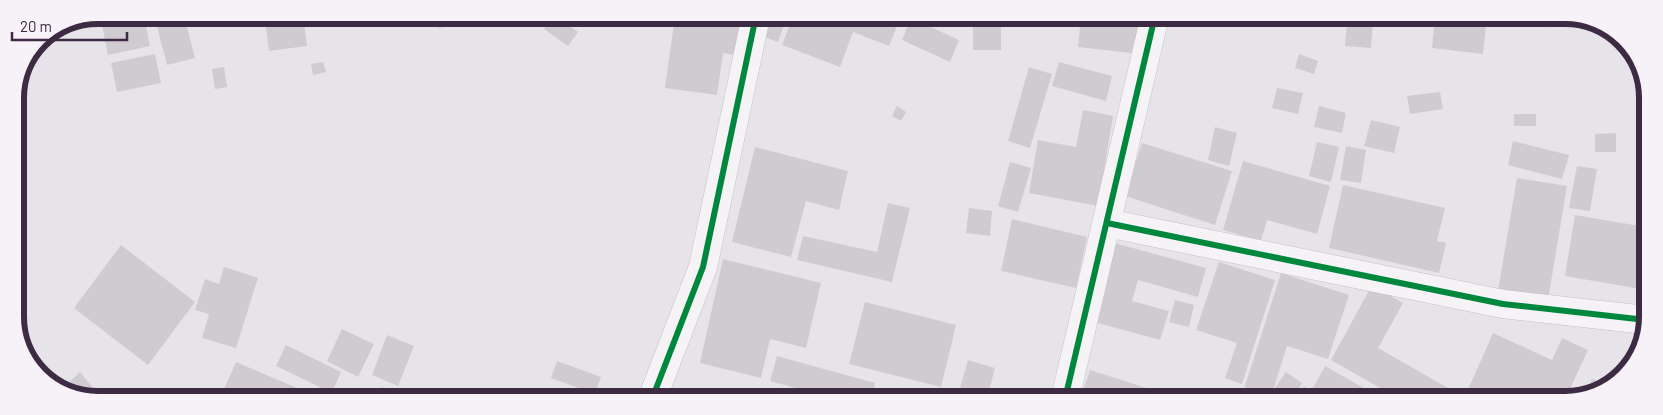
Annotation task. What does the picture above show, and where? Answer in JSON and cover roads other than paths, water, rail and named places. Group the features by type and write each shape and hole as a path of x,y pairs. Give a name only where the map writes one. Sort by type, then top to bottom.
{"street":[{"path":"655,391 703,267 754,24"},
{"path":"1067,391 1153,24"},
{"path":"1107,223 1503,304 1639,319"}]}
